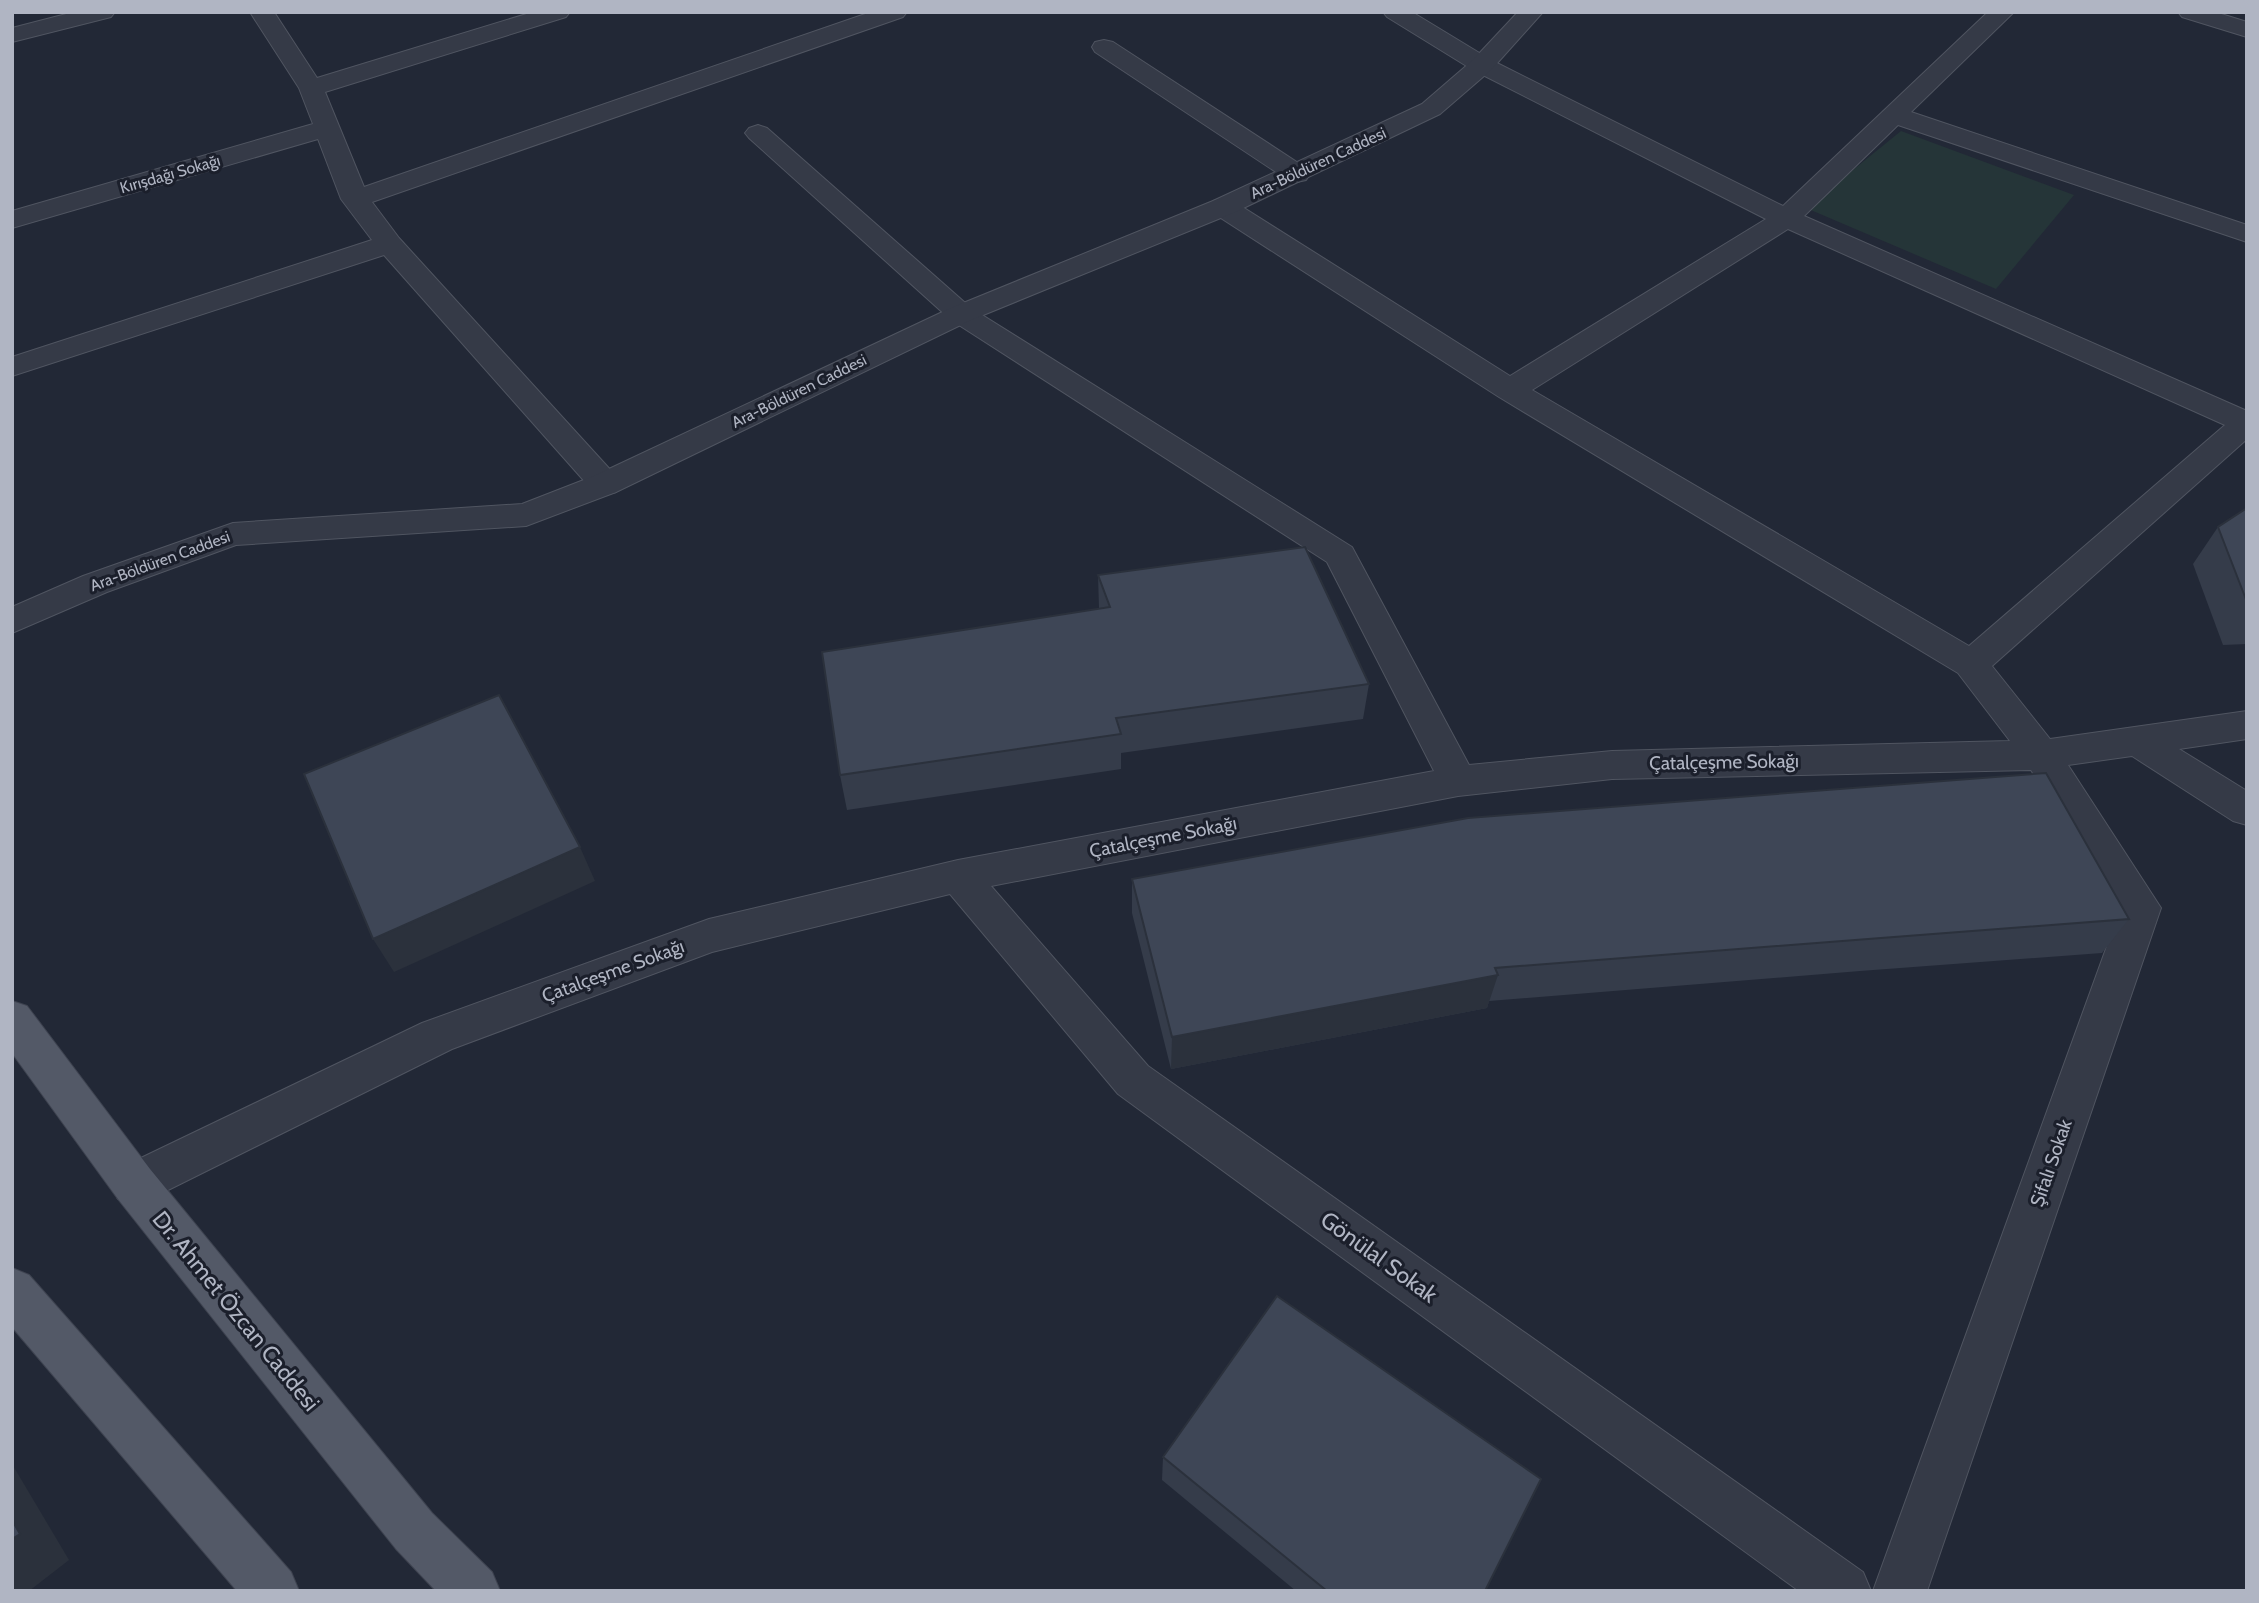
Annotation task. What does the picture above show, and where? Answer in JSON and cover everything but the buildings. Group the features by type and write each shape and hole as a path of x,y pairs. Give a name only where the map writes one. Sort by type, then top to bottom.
{"main road":[{"name":"Dr. Ahmet Özcan Caddesi","path":"12,1019 134,1184 414,1531 473,1591"},
{"path":"12,1291 272,1591"}],"street":[{"path":"12,35 103,12"},
{"path":"262,12 311,88 355,199 389,244 605,484"},
{"path":"311,88 558,12"},
{"path":"355,199 894,12"},
{"path":"1395,12 1482,65 1786,218 2246,423 1971,664"},
{"name":"Ara-Böldüren Caddesi","path":"12,621 95,584 233,534 526,515 605,484 961,314 1223,207 1432,108 1482,65 1531,12"},
{"path":"1510,390 1786,218 2001,12"},
{"path":"2190,12 2247,30"},
{"path":"1104,47 1297,174"},
{"path":"1894,115 2247,234"},
{"name":"Kırışdağı Sokağı","path":"12,220 328,128"},
{"path":"758,133 961,314 1340,555 1458,781"},
{"path":"1223,207 1510,390 1971,664 2040,755"},
{"path":"12,367 389,244"},
{"name":"Çatalçeşme Sokağı","path":"134,1184 437,1036 709,936 958,876 1458,781 1612,765 2040,755 2247,725"},
{"path":"2137,741 2247,810"},
{"name":"Şifalı Sokak","path":"1900,1591 2141,908 2040,755"},
{"name":"Gönülal Sokak","path":"958,876 1133,1080 1844,1591"}],"shaded area":[{"path":"1901,131 2074,195 1996,289 1806,208"}]}
